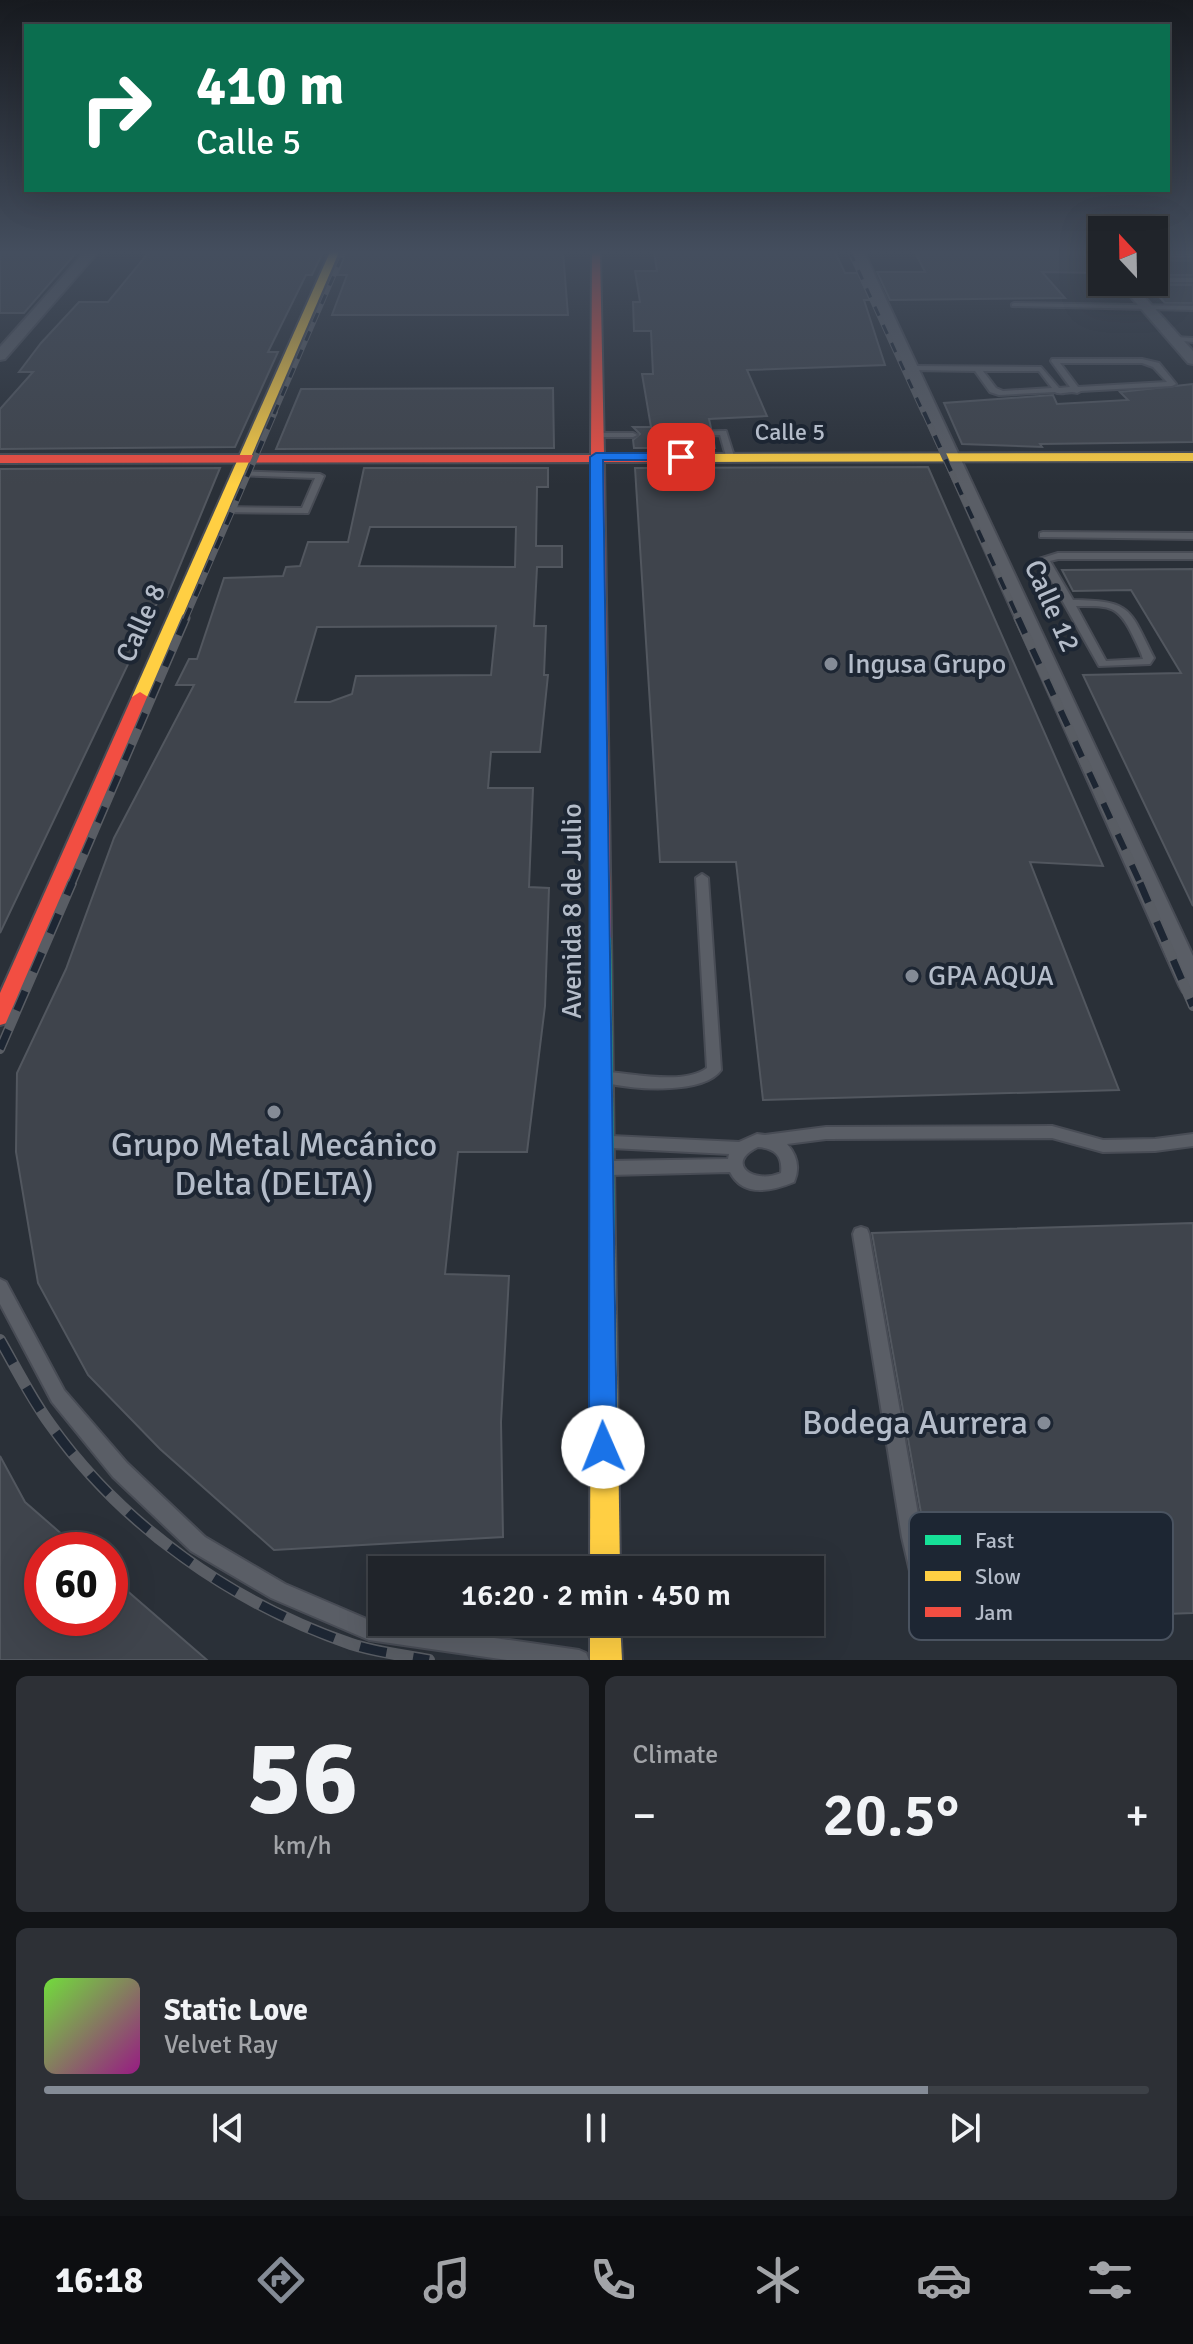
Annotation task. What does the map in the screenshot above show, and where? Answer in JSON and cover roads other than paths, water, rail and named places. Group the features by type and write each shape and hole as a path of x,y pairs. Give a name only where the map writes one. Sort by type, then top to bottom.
{"street":[{"path":"0,356 23,329"},
{"name":"Calle 8","path":"0,1017 301,329"},
{"name":"Avenida 8 de Julio","path":"596,329 605,1556"},
{"name":"Calle 12","path":"894,329 1193,985"},
{"path":"1166,329 1193,360"},
{"name":"Calle 5","path":"0,459 240,466 596,457 1193,457"},
{"path":"605,1636 606,1660"}],"lane":[{"path":"1175,339 1193,340"},
{"path":"977,368 997,392 1059,392 1077,391 1172,384 1156,365 1142,361 1054,362 1077,391"},
{"path":"912,368 1043,369 1059,392"},
{"path":"668,434 724,434 730,456"},
{"path":"678,434 681,457"},
{"path":"596,435 633,435"},
{"path":"220,510 305,511 320,476 240,466"},
{"path":"1043,535 1193,536"},
{"path":"1070,603 1121,607 1149,661 1103,664 1044,562 1047,557 1193,556"},
{"path":"601,1078 690,1082 708,1077 714,1070 702,878"},
{"path":"600,1141 739,1148 757,1140 826,1133 1022,1132 1052,1132 1103,1146 1155,1145 1193,1140"},
{"path":"739,1148 735,1165 747,1182 768,1187 788,1177 790,1160 778,1144 768,1140"},
{"path":"600,1169 735,1165"},
{"path":"861,1234 909,1519"},
{"path":"0,1287 58,1396 120,1470 198,1544 278,1591 369,1630 579,1660"}],"railway":[{"path":"274,414 311,329"},
{"path":"885,329 924,414"},
{"path":"185,620 275,412"},
{"path":"924,412 1019,620"},
{"path":"71,885 186,618"},
{"path":"1018,618 1141,885"},
{"path":"0,1049 72,883"},
{"path":"1140,883 1193,1006"},
{"path":"0,1340 43,1414 79,1461 111,1496 184,1557 223,1584 307,1627 360,1647 429,1660"}],"place":[{"name":"Ingusa Grupo","path":"831,664"},
{"name":"GPA AQUA","path":"912,976"},
{"name":"Grupo Metal Mecánico Delta (DELTA)","path":"274,1112"},
{"name":"Bodega Aurrera","path":"1044,1423"}]}
